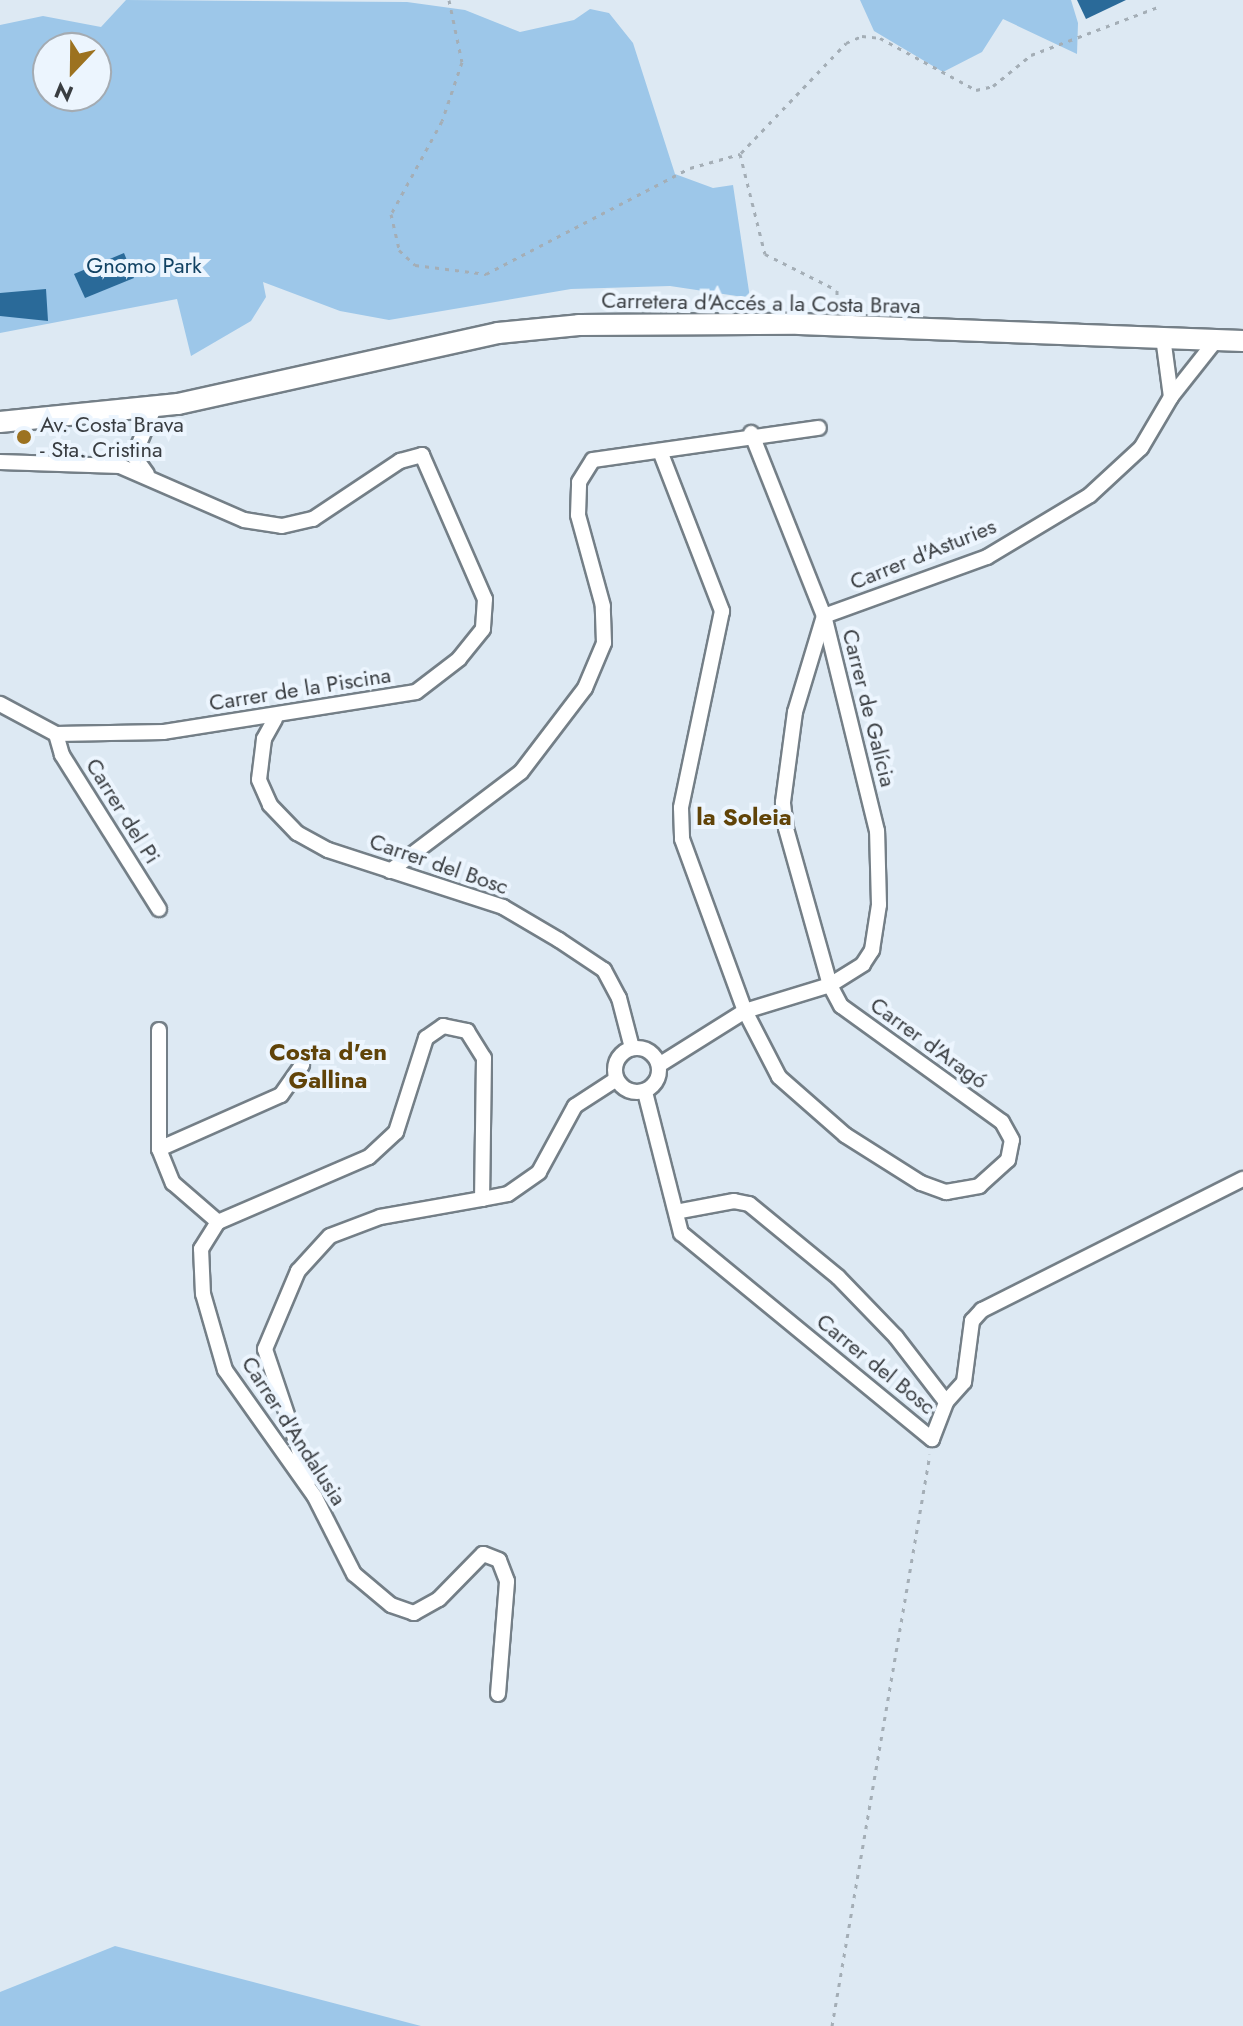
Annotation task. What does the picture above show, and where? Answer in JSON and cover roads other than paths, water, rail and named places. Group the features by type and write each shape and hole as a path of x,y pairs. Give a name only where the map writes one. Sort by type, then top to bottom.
{"main road":[{"name":"Carretera d'Accés a la Costa Brava","path":"0,422 154,408 498,333 676,322 1243,341"}],"street":[{"path":"1163,337 1171,397"},
{"name":"Carrer d'Asturies","path":"824,616 987,557 1090,495 1141,448 1171,397 1217,339"},
{"path":"147,475 134,456 154,408"},
{"path":"390,871 521,772 585,688 604,643 603,606 578,515 579,482 593,460 660,451 751,433 819,428"},
{"name":"Carrer de Galícia","path":"751,433 824,616 877,831 879,905 872,950 830,985"},
{"name":"Carrer d'Aragó","path":"660,451 722,611 681,808 682,839 745,1011 779,1077 845,1135 921,1183 946,1192 979,1186 1008,1160 1012,1140 1002,1122 841,1006 830,985 783,802 795,712 824,616"},
{"name":"Carrer de la Piscina","path":"0,462 96,463 147,475 244,520 282,526 313,519 400,461 422,455 485,599 483,629 459,659 416,692 275,719 164,732 56,734 0,704"},
{"name":"Carrer del Bosc","path":"275,719 264,739 259,780 270,805 297,833 328,850 503,907 604,970 619,998 632,1048"},
{"name":"Carrer del Pi","path":"56,734 62,755 159,909"},
{"path":"659,1065 745,1011 830,985"},
{"path":"159,1030 159,1149 173,1183 218,1222 369,1157 396,1132 426,1038 443,1026 467,1031 484,1058 482,1199"},
{"path":"632,1048 649,1051 659,1065 657,1081 645,1092 628,1092 615,1080 616,1059 632,1048"},
{"path":"159,1149 281,1095 302,1065"},
{"path":"315,1497 265,1349 298,1271 330,1236 380,1217 508,1194 539,1172 575,1106 615,1080"},
{"name":"Carrer del Bosc","path":"645,1092 681,1233 932,1439 946,1402 964,1382 972,1321 982,1310 1243,1179"},
{"path":"676,1212 734,1201 749,1204 838,1277 896,1337 946,1402"},
{"name":"Carrer d'Andalusia","path":"218,1222 201,1249 203,1294 225,1370 315,1497 354,1574 402,1609 414,1613 439,1599 483,1554 499,1560 507,1581 498,1694"}],"place":[{"name":"Av. Costa Brava - Sta. Cristina","path":"24,437"}],"district":[{"name":"la Soleia","path":"744,817"},
{"name":"Costa d'en Gallina","path":"328,1066"}],"park label":[{"name":"Gnomo Park","path":"144,266"}]}
